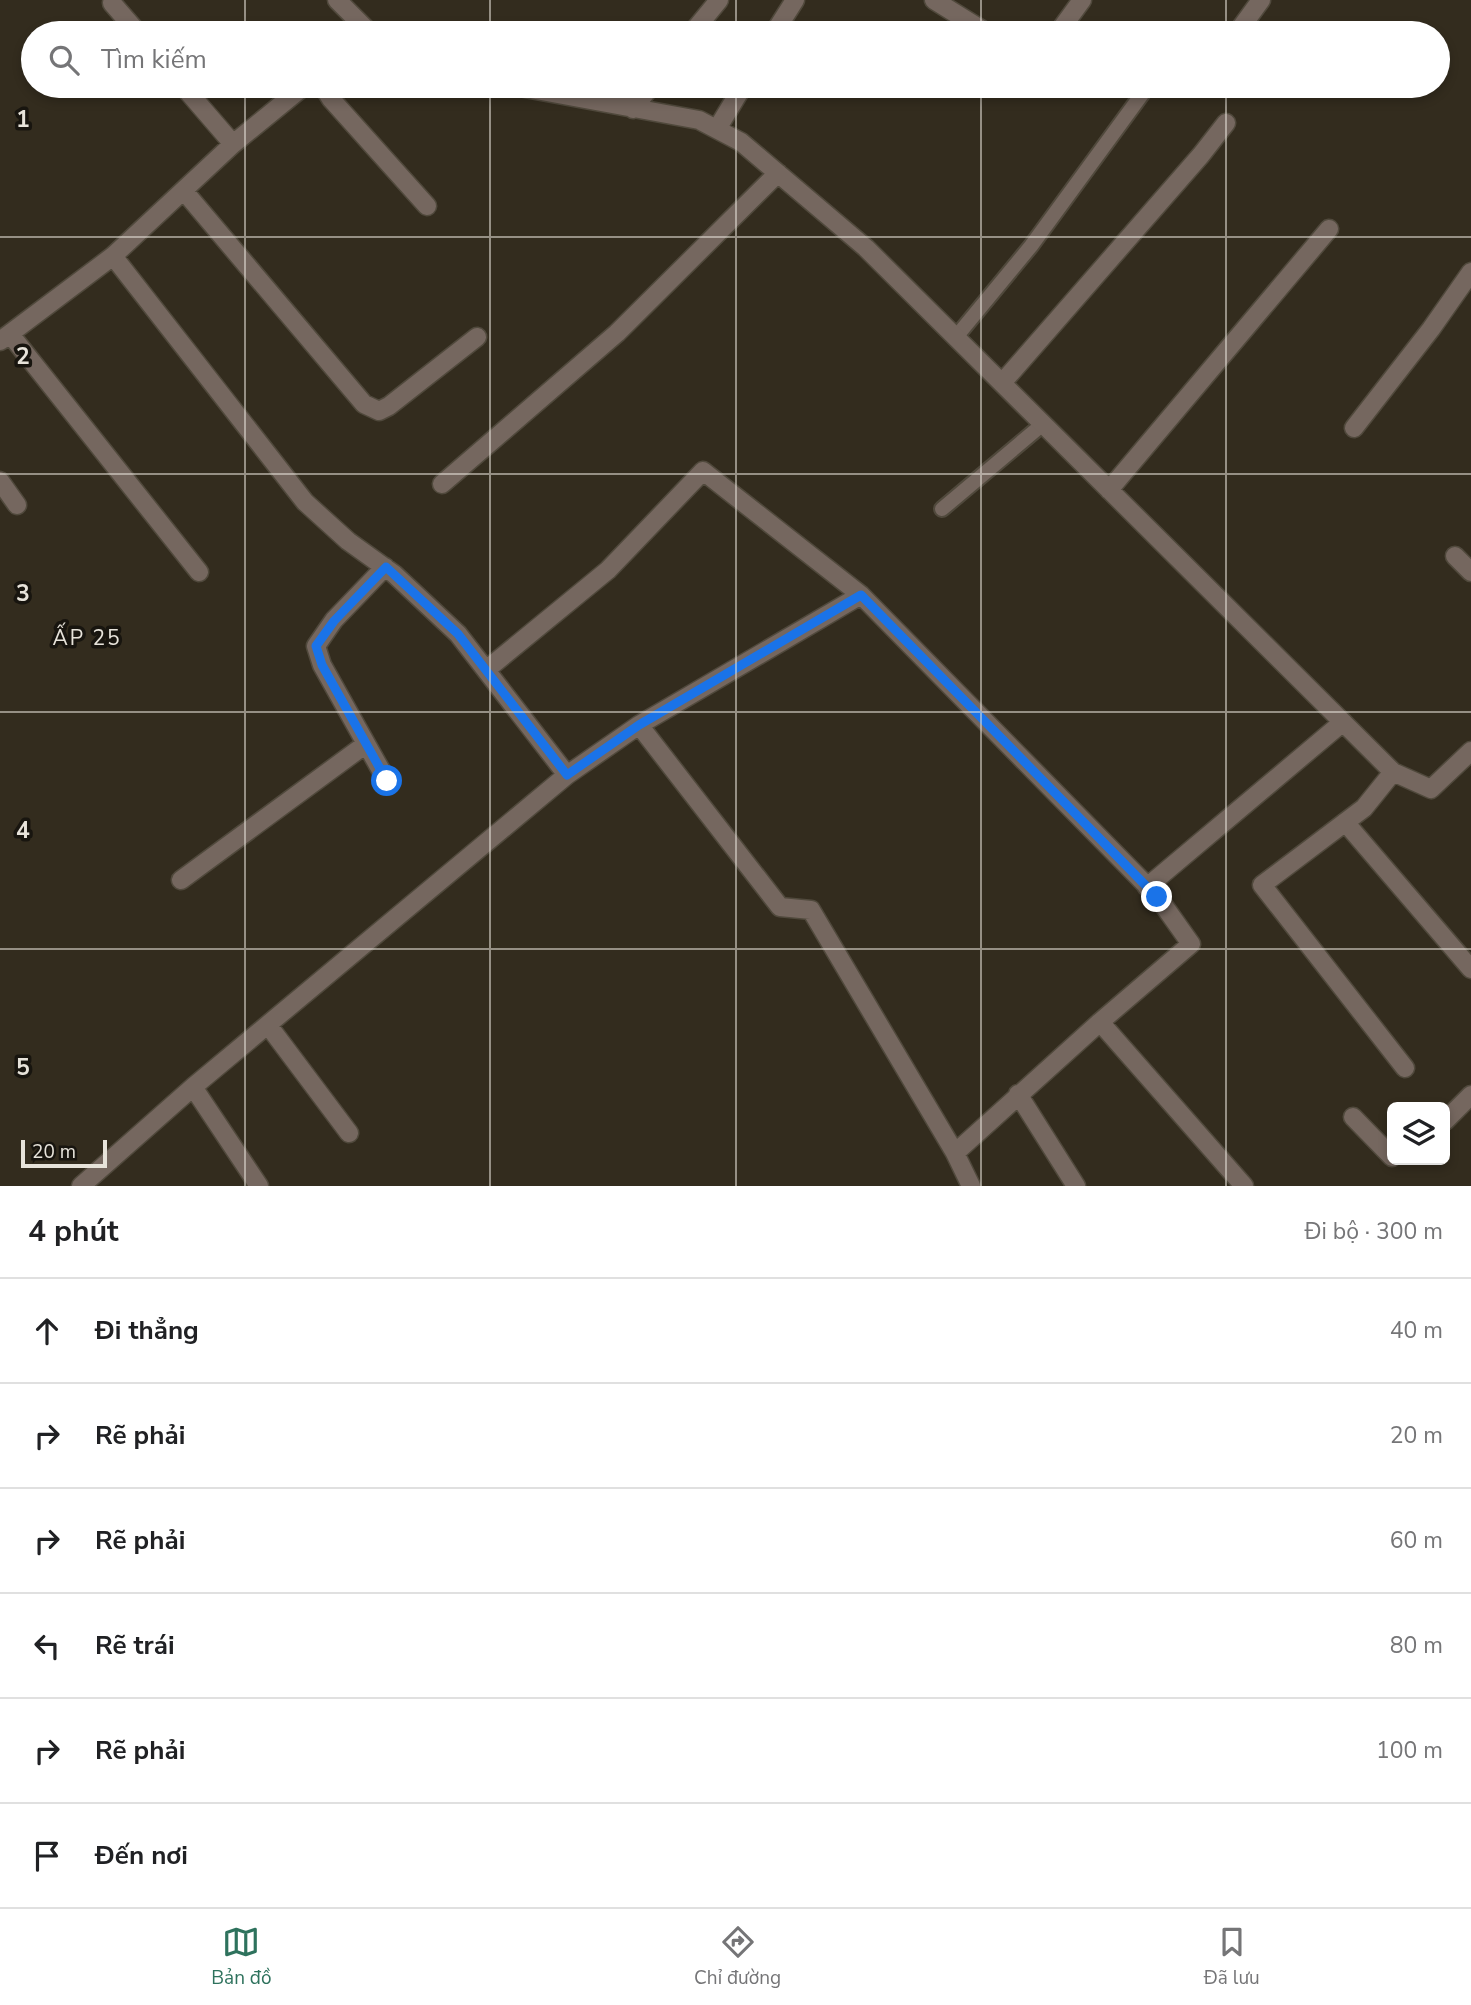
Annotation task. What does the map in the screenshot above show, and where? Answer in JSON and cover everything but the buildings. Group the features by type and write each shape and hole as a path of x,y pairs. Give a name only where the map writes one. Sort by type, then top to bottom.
{"street":[{"path":"337,0 357,21"},
{"path":"702,21 719,0"},
{"path":"782,21 795,0"},
{"path":"934,0 968,21"},
{"path":"1067,21 1082,0"},
{"path":"1246,21 1261,0"},
{"path":"112,4 127,21"},
{"path":"193,98 233,144"},
{"path":"199,572 5,337 113,256 233,144 289,98"},
{"path":"330,98 427,206"},
{"path":"579,98 699,120 741,142 866,248 1394,772 1431,789 1471,751"},
{"path":"633,108 641,98"},
{"path":"717,129 736,98"},
{"path":"1002,383 1226,123"},
{"path":"442,484 617,333 778,173"},
{"path":"184,191 337,373 370,408 379,411 389,406 477,337"},
{"path":"1109,490 1329,229"},
{"path":"113,256 305,502 348,541 386,567 458,634 567,775"},
{"path":"1354,428 1431,329 1471,272"},
{"path":"486,670 608,570 703,471 861,595 1157,897 1191,944 1018,1094 955,1153"},
{"path":"0,481 17,505"},
{"path":"1455,556 1471,572"},
{"path":"386,567 334,621 316,646 322,665 387,781"},
{"path":"81,1186 193,1087 567,775 639,725 861,595"},
{"path":"1147,887 1343,722"},
{"path":"639,725 780,907 811,910 955,1153 971,1186"},
{"path":"181,880 366,744"},
{"path":"1394,772 1364,808 1262,885 1405,1069"},
{"path":"1345,822 1471,968"},
{"path":"1100,1022 1244,1186"},
{"path":"268,1025 349,1133"},
{"path":"193,1087 259,1186"},
{"path":"1018,1094 1076,1186"},
{"path":"1450,1116 1471,1095"},
{"path":"1353,1116 1387,1151"}],"lane":[{"path":"956,337 1031,246 1139,98"},
{"path":"942,509 1043,424"}],"district":[{"name":"ẤP 25","path":"87,638"}],"route":[{"path":"387,781 322,665 316,646 334,621 386,567 458,634 567,775 639,725 861,595 1157,897"}]}
